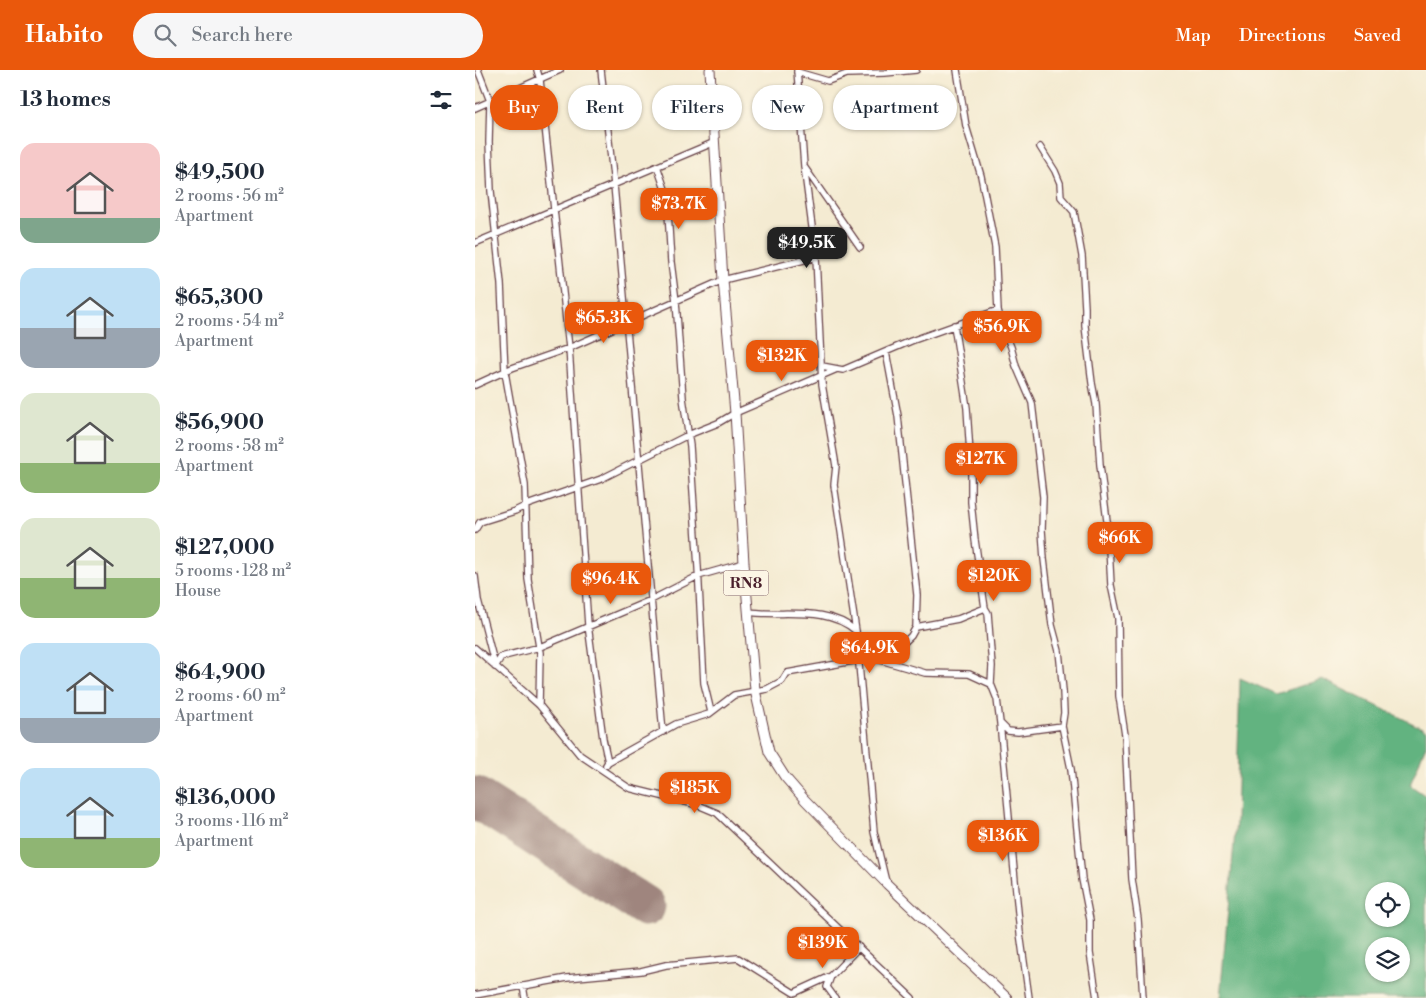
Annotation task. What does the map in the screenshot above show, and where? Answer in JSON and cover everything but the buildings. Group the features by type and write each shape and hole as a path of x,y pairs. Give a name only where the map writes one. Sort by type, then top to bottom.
{"main road":[{"name":"RN8","path":"710,70 723,280 735,413 748,612 755,690 769,752 785,778 887,884 1007,998"}],"street":[{"path":"478,70 490,101 491,191 501,284 505,372 525,485 528,579 540,647 539,705"},
{"path":"537,70 540,80 569,348 588,625 603,740 608,762"},
{"path":"528,85 560,70"},
{"path":"601,70 614,185 663,732"},
{"path":"887,884 875,832 856,631 834,486 835,466 822,377 816,257 804,166 797,71 828,81 847,74 916,70"},
{"path":"957,70 966,126 981,176 995,247 999,310 1002,326 1032,403 1043,496 1042,530 1044,560 1052,625 1059,651 1063,691 1064,713 1062,726 1071,769 1082,879 1090,920 1090,953 1097,998"},
{"path":"475,108 490,101"},
{"path":"475,243 715,142"},
{"path":"1040,147 1058,177 1061,197 1074,212 1082,256 1085,326 1091,383 1096,404 1100,465 1108,529 1111,585 1118,618 1119,689 1125,735 1132,879 1138,919 1143,998"},
{"path":"657,166 669,201 671,262 688,434 699,576 704,683 711,712"},
{"path":"804,166 860,247"},
{"path":"475,385 569,348 723,280 816,257"},
{"path":"822,366 843,370 954,325 999,310"},
{"path":"954,325 967,408 971,502 985,608 988,613 992,666 991,684 997,699 1000,723 1020,933 1029,998"},
{"path":"884,661 911,636 916,626 917,595 899,425 886,352"},
{"path":"475,530 480,522 601,479 688,434 718,423 735,413 837,369"},
{"path":"495,667 501,657 540,647 588,625 651,600 699,576 744,563"},
{"path":"475,576 477,601 495,667"},
{"path":"916,626 957,619 985,608"},
{"path":"748,612 763,614 812,613 832,617 848,624 856,631"},
{"path":"475,648 539,705 580,755 629,788 698,805 717,813 912,998"},
{"path":"603,770 608,762 676,724 711,712 734,695 767,689 782,681 787,674 859,660 877,659 925,673 969,674 991,684"},
{"path":"1000,723 1008,731 1062,726"},
{"path":"475,995 567,978 641,971 667,965 738,958 794,993 831,976 859,947"},
{"path":"831,976 827,987 835,998"},
{"path":"523,986 525,998"},
{"path":"795,998 798,991"}],"green space":[{"path":"1240,678 1276,694 1322,679 1426,730 1426,745 1410,785 1426,796 1426,998 1220,998 1236,821"}],"runway":[{"path":"475,797 645,906"}]}
